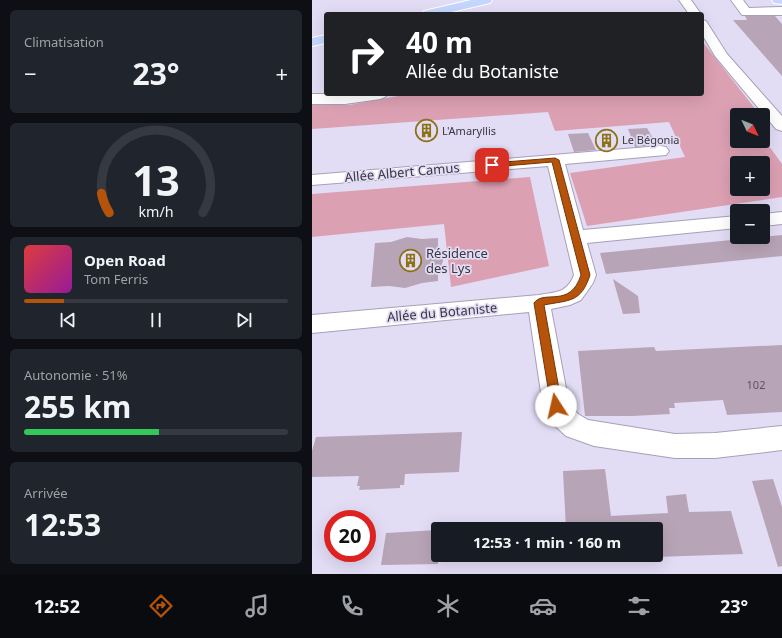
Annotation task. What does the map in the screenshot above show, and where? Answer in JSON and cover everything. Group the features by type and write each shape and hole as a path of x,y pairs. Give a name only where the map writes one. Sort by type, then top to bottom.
{"main road":[{"path":"436,12 486,0"},
{"path":"312,42 324,39"}],"street":[{"path":"685,0 694,12"},
{"path":"737,0 746,12 782,11"},
{"path":"704,31 722,56 782,126"},
{"path":"312,99 345,99 366,96"},
{"name":"Allée Albert Camus","path":"312,180 660,151"},
{"path":"555,160 576,237 730,223"},
{"path":"770,219 782,218"},
{"name":"Allée du Botaniste","path":"312,324 539,303 572,296 582,286 585,275 576,237"},
{"path":"539,303 556,406 559,413 574,427 594,434 674,446 700,446 782,438"}],"shaded area":[{"path":"704,44 755,108 730,108 730,148 770,148 782,164 782,197 587,226 570,173 685,157 669,122 555,131 548,112 312,129 312,101 349,105 398,96 704,96"},
{"path":"530,177 549,266 451,287 444,224 312,237 312,194"}],"building":[{"path":"745,16 775,16 782,24 782,76 733,20 747,20"},
{"path":"647,128 657,145 635,147 628,129"},
{"path":"588,133 596,150 574,152 568,134"},
{"path":"782,235 782,256 606,274 600,253 730,240 730,244 770,244 770,236"},
{"name":"Résidence des Lys","path":"407,237 422,239 438,238 438,246 444,257 438,270 438,281 422,283 405,288 389,286 371,287 375,243 391,242"},
{"path":"613,279 638,296 640,313 623,314"},
{"path":"782,345 782,412 727,415 723,400 674,403 675,408 669,408 670,414 585,416 578,351 654,347 656,351"},
{"path":"462,432 459,472 405,474 404,485 400,485 400,488 359,490 360,486 357,486 359,476 312,477 312,451 316,437"},
{"path":"605,469 611,516 668,513 666,496 686,494 689,512 731,511 743,554 663,557 663,522 566,522 563,471"},
{"path":"773,479 782,507 782,566 778,567 752,481"},
{"path":"431,530 431,562 438,562 438,564 381,565 386,533"}],"place":[{"name":"L'Amaryllis","path":"426,131"},
{"name":"Le Bégonia","path":"606,140"},
{"name":"Résidence des Lys","path":"411,260"}],"route":[{"path":"492,165 555,160 576,237 585,275 582,286 572,296 539,303 556,406"}]}
